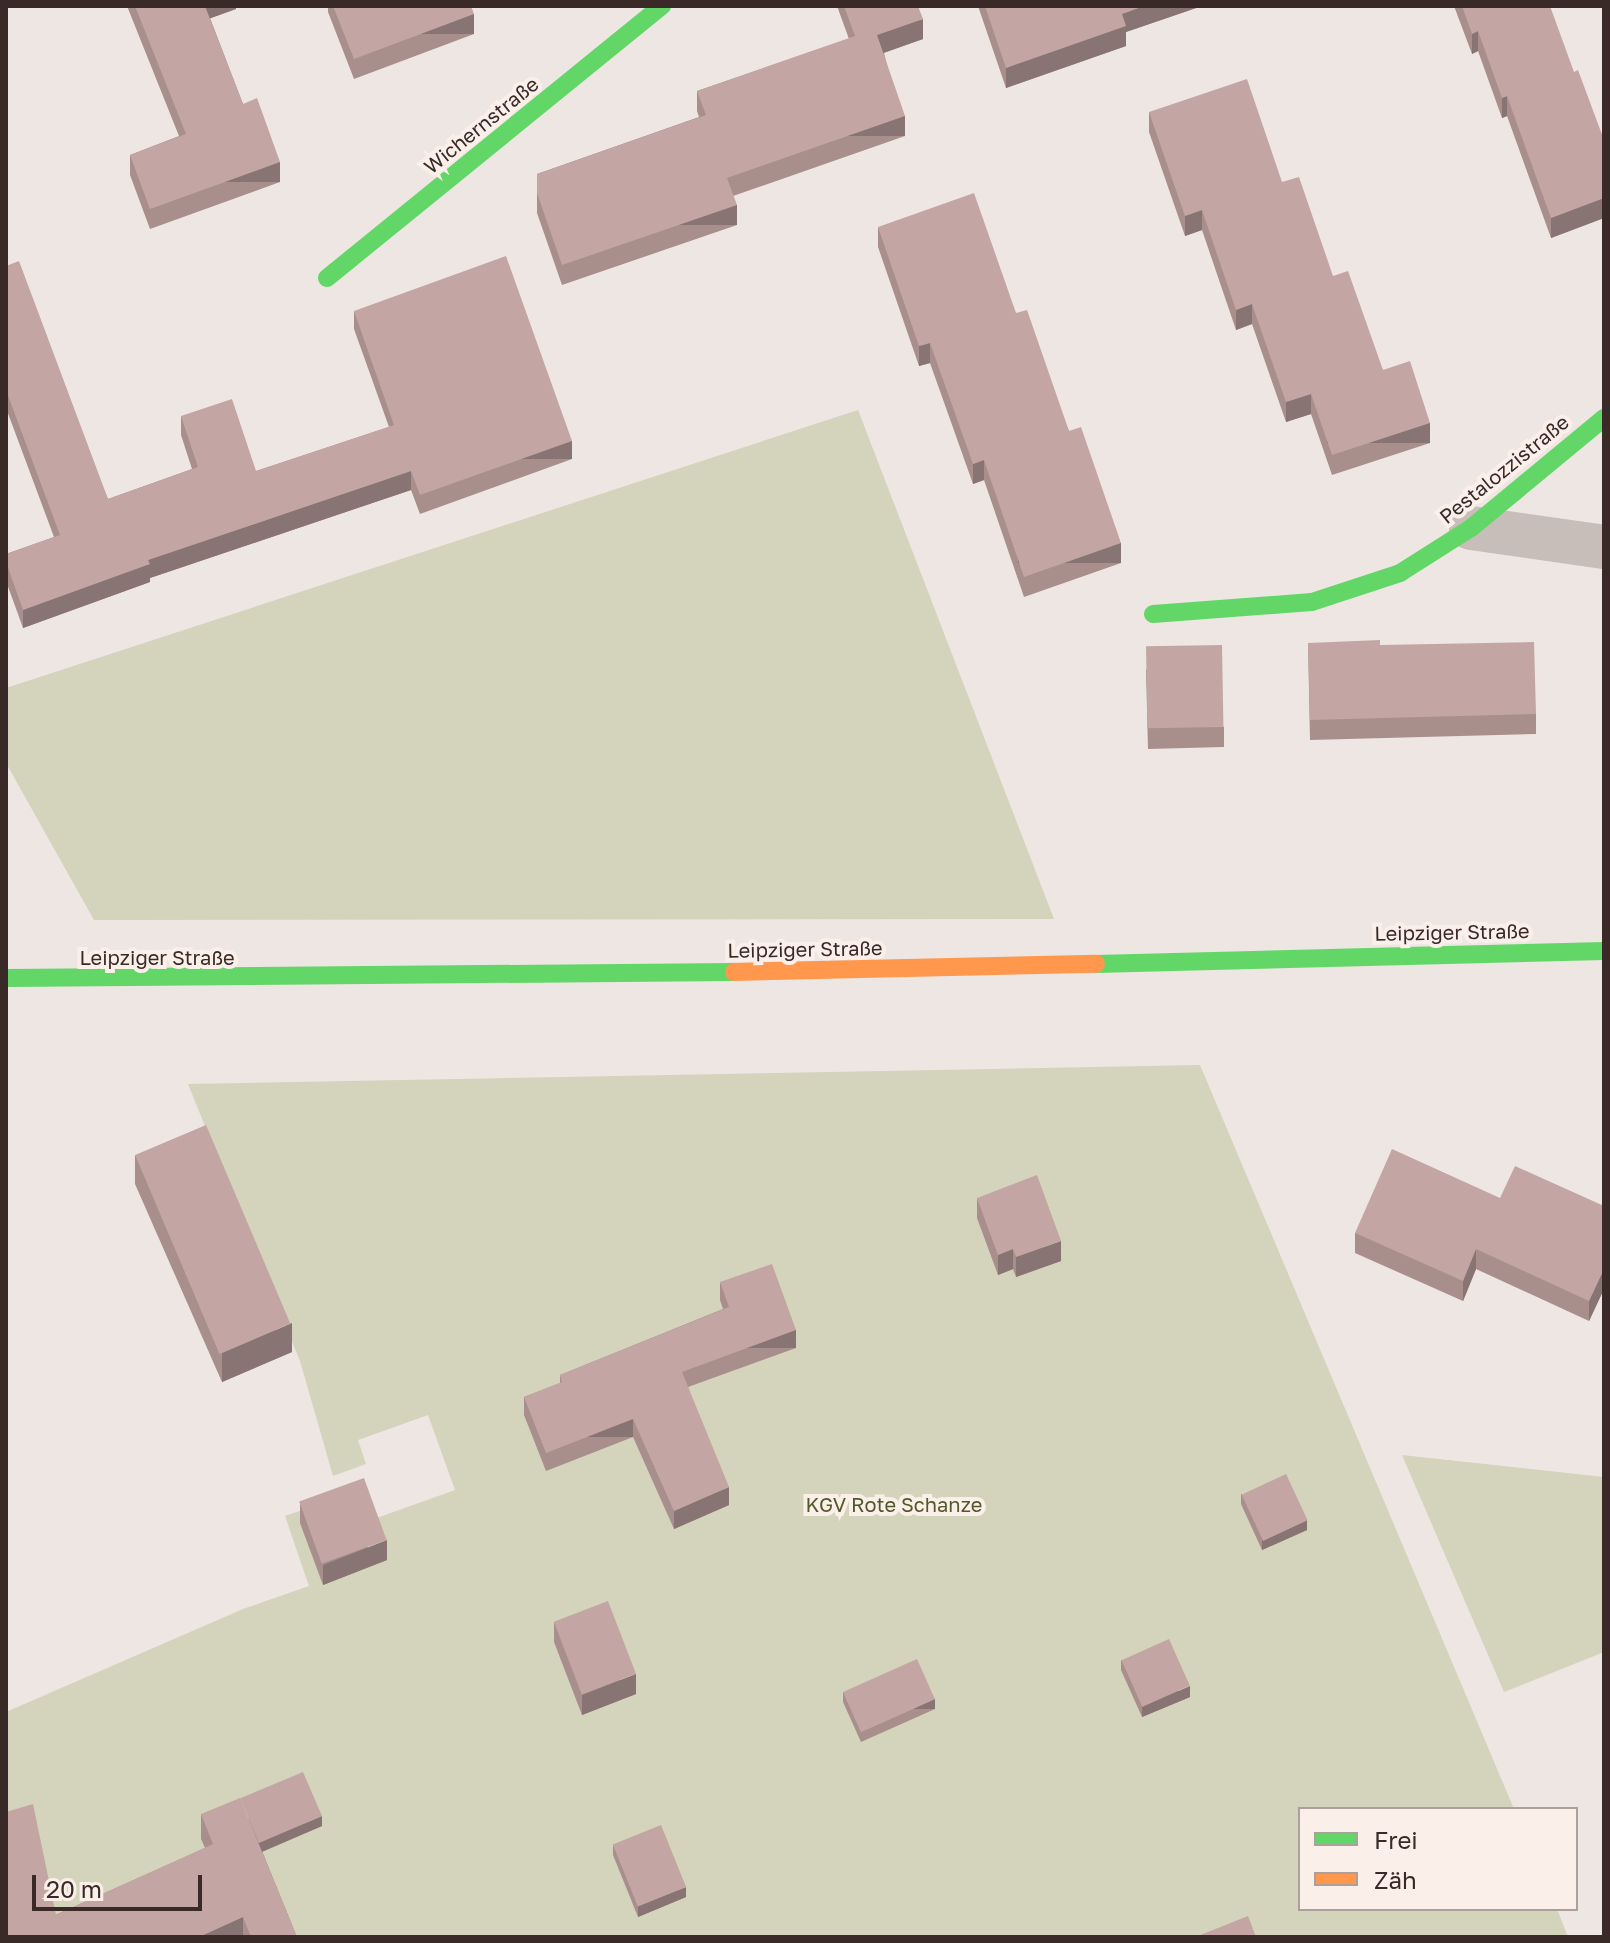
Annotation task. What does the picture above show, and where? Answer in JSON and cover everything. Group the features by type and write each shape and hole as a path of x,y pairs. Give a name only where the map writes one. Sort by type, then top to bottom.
{"main road":[{"name":"Wichernstraße","path":"327,278 662,6"},
{"name":"Pestalozzistraße","path":"1153,614 1312,602 1400,573 1471,528 1604,418"},
{"name":"Leipziger Straße","path":"6,978 784,972 1604,951"}],"street":[{"path":"1471,528 1604,547"}],"green space":[{"path":"858,410 1054,919 94,920 6,763 6,688"},
{"name":"KGV Rote Schanze","path":"1200,1065 1513,1807 1298,1807 1298,1911 1558,1911 1568,1937 6,1937 6,1712 243,1609 309,1586 285,1516 363,1489 374,1519 455,1490 428,1415 358,1440 366,1464 333,1476 300,1361 188,1084"},
{"path":"1402,1455 1604,1477 1604,1652 1504,1692"}],"building":[{"path":"135,6 205,6 243,104 257,98 280,162 150,209 130,155 186,134"},
{"path":"333,6 471,6 474,14 354,59"},
{"path":"844,6 918,6 923,19 877,35 905,116 727,178 737,205 562,265 537,193 537,174 706,115 697,91 855,36"},
{"path":"985,6 1144,6 1122,14 1126,26 1006,68"},
{"path":"1462,6 1550,6 1574,72 1578,70 1604,140 1604,198 1551,218 1507,96 1502,98 1478,31 1472,34"},
{"path":"1247,79 1282,182 1299,177 1333,276 1348,271 1383,370 1410,361 1430,423 1332,455 1311,394 1286,402 1252,304 1236,310 1202,210 1185,216 1149,112"},
{"path":"974,193 1016,313 1027,310 1069,431 1081,427 1121,543 1024,577 984,460 973,464 930,343 919,346 878,227"},
{"path":"506,256 572,441 420,495 411,471 148,560 150,564 23,610 6,554 60,535 6,390 6,266 19,261 108,499 198,467 181,416 232,399 256,471 394,425 354,311"},
{"path":"1380,640 1380,645 1534,642 1536,714 1310,720 1308,643"},
{"path":"1222,645 1223,727 1147,728 1146,646"},
{"path":"206,1125 290,1324 220,1354 135,1155"},
{"path":"1392,1149 1500,1198 1515,1166 1604,1206 1604,1269 1589,1301 1476,1249 1463,1281 1355,1233"},
{"path":"1037,1175 1061,1241 1016,1257 1013,1249 998,1255 977,1198"},
{"path":"772,1264 796,1330 682,1372 729,1487 674,1511 633,1419 546,1453 524,1397 562,1382 560,1375 729,1307 720,1282"},
{"path":"1286,1474 1308,1520 1263,1541 1242,1495"},
{"path":"364,1478 387,1540 322,1564 299,1502"},
{"path":"608,1601 636,1674 582,1695 554,1622"},
{"path":"1169,1639 1190,1686 1142,1707 1121,1660"},
{"path":"917,1659 935,1699 861,1732 843,1692"},
{"path":"303,1772 322,1816 259,1843 240,1798"},
{"path":"240,1798 297,1937 251,1937 243,1917 199,1937 6,1937 6,1812 33,1804 56,1915 213,1844 201,1814"},
{"path":"661,1825 686,1887 638,1907 613,1844"},
{"path":"1248,1916 1256,1937 1198,1936"}],"traffic: fast":[{"path":"327,278 662,6"},
{"path":"1153,614 1312,602 1400,573 1471,528 1604,418"},
{"path":"1096,964 1604,951"},
{"path":"6,978 734,972"}],"traffic: slow":[{"path":"734,972 1096,964"}]}
